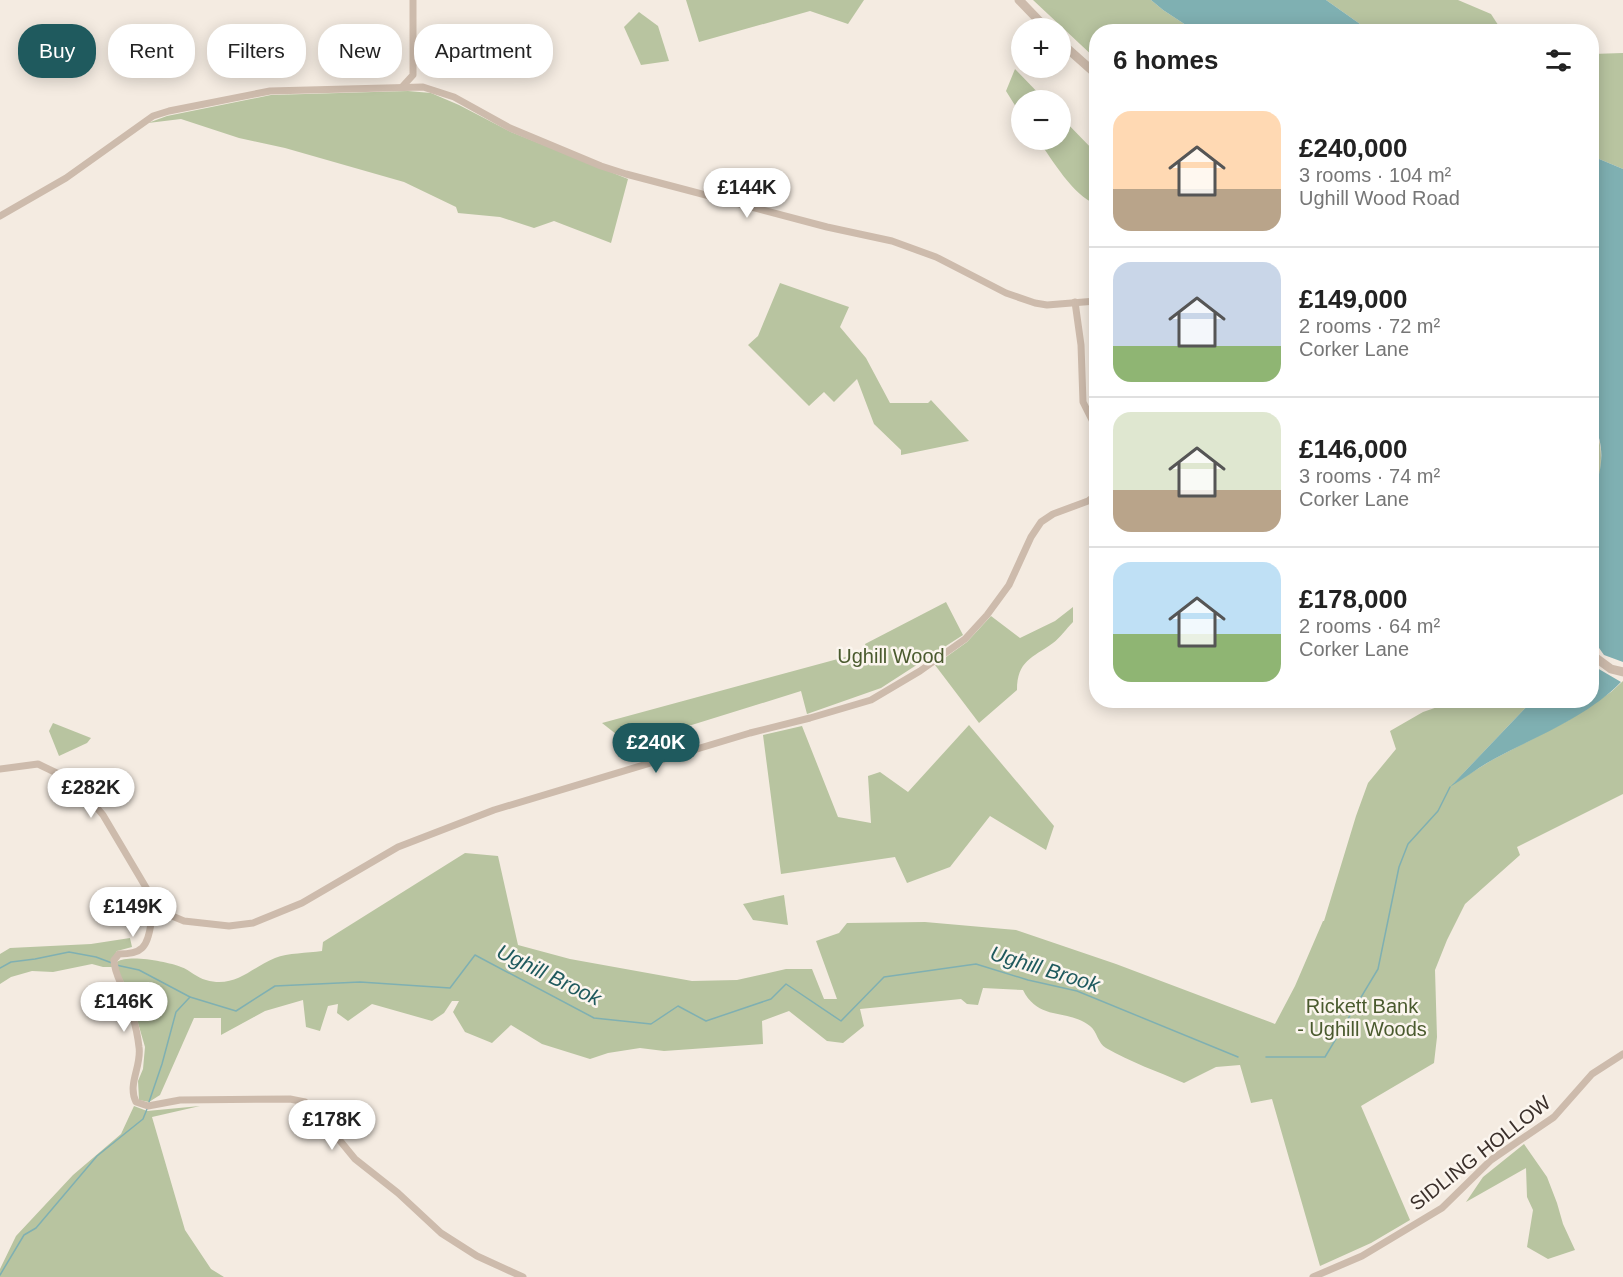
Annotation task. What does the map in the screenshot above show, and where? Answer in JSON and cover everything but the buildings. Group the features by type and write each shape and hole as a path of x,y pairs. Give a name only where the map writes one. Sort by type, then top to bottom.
{"street":[{"path":"413,0 413,75 423,87"},
{"path":"1019,0 1036,18"},
{"path":"1071,52 1089,68"},
{"path":"402,87 413,75"},
{"path":"0,216 66,178 153,116 169,111 270,91 423,87 454,98 510,128 618,171 914,248 1005,293 1035,303 1047,305 1089,301"},
{"path":"1075,302 1081,345 1083,402 1089,414"},
{"path":"153,908 184,921 229,926 253,923 302,903 398,847 494,810 750,733 871,700 920,671 964,639 987,615 1009,585 1031,537 1041,522 1053,514 1089,500"},
{"path":"1599,660 1611,669 1623,672"},
{"path":"0,769 38,764 56,772 80,788 103,814 151,896 153,908 148,939 143,948 119,954 114,964 131,1009 139,1045 140,1060 133,1081 133,1097 136,1102 148,1106 180,1100 290,1099 305,1102 318,1113 356,1159 398,1192 441,1233 477,1256 523,1277"},
{"name":"SIDLING HOLLOW","path":"1313,1277 1362,1256 1442,1208 1491,1160 1554,1117 1592,1074 1623,1054"}],"green space":[{"path":"686,0 864,0 848,24 810,11 699,42"},
{"path":"1033,0 1151,0 1184,24 1089,24 1089,52 1071,36 1071,18 1052,18"},
{"path":"1326,0 1458,0 1491,14 1497,24 1360,24"},
{"path":"639,12 658,26 669,61 641,65 624,27"},
{"path":"1623,53 1623,169 1599,159 1599,54"},
{"path":"1011,78 1024,78 1035,90 1011,90 1011,99 1006,91"},
{"path":"408,91 431,93 511,132 628,179 611,243 554,221 534,228 500,217 458,213 456,207 404,182 285,148 239,138 181,119 148,123 167,116 271,95"},
{"path":"1071,127 1089,146 1089,201 1071,185 1045,150 1071,150"},
{"path":"780,283 849,307 840,327 866,358 890,403 928,403 931,400 969,441 901,455 901,450 874,424 857,379 834,402 824,392 809,406 748,345 758,336"},
{"path":"1599,439 1601,454 1599,477"},
{"name":"Ughill Wood","path":"946,602 963,635 881,688 807,714 801,691 682,728 676,726 616,734 602,723 860,653 867,650 865,644"},
{"path":"1073,607 1073,622 1056,641 1027,661 1020,673 1017,690 979,723 935,665 967,642 991,616 1020,638 1055,621"},
{"name":"Rickett Bank - Ughill Woods","path":"1623,681 1623,794 1517,847 1520,855 1465,904 1435,970 1437,1037 1434,1063 1361,1106 1410,1220 1371,1243 1320,1266 1272,1099 1251,1103 1240,1065 1216,1067 1184,1083 1106,1048 1090,1026 1072,1017 1037,1007 1023,990 983,988 978,1005 967,1004 961,999 860,1009 864,1026 843,1043 827,1041 789,1011 762,1021 763,1044 664,1051 640,1048 608,1053 590,1059 542,1044 511,1025 492,1043 465,1032 453,1012 459,1001 452,1001 444,1013 432,1021 372,1004 348,1021 337,1013 338,1004 328,1006 320,1031 306,1027 303,1000 265,1011 221,1035 221,1018 194,1018 160,1095 149,1102 139,1100 138,1081 143,1069 145,1047 129,992 117,969 117,962 130,959 167,963 181,967 206,980 226,982 243,976 275,958 322,951 323,942 465,853 498,856 518,945 570,959 692,981 737,980 786,969 812,969 824,999 837,999 816,941 839,933 847,923 925,922 1016,930 1116,964 1275,1024 1324,921 1368,783 1396,749 1390,731 1435,708 1525,708 1453,784 1587,708 1599,708 1599,700"},
{"path":"53,723 91,738 87,743 59,756 49,731"},
{"path":"969,725 1054,826 1046,850 990,816 950,867 907,883 895,857 781,874 763,735 802,726 838,817 871,823 868,776 880,772 908,792"},
{"path":"784,895 788,925 753,920 743,904"},
{"path":"130,938 132,947 117,951 112,959 112,967 92,964 53,972 32,971 11,977 0,984 0,954 10,948 91,944"},
{"path":"134,1106 147,1111 200,1106 152,1117 185,1230 211,1269 224,1277 0,1277 0,1269 16,1236 73,1175 121,1134"},
{"path":"1524,1144 1547,1177 1563,1224 1575,1250 1548,1259 1527,1247 1533,1210 1527,1197 1526,1168 1466,1202 1483,1177"}],"water":[{"path":"1151,0 1326,0 1360,24 1184,24"},
{"path":"1599,159 1623,169 1623,662 1604,655 1599,648 1601,446 1599,438"},
{"path":"1599,669 1621,682 1599,701"},
{"path":"1525,708 1590,708 1483,765 1450,787"}],"waterway":[{"name":"Ughill Brook","path":"1266,1057 1325,1057 1378,969 1399,867 1408,844 1438,811 1450,787"},
{"name":"Ughill Brook","path":"0,968 11,962 69,952 96,957 112,963"},
{"name":"Ughill Brook","path":"116,965 139,970 190,997 236,1011 275,986 360,982 450,988 475,955 594,1018 651,1024 678,1006 706,1021 771,999 786,984 841,1021 884,977 976,964 1028,980 1077,991 1238,1057"},
{"path":"149,1102 176,1012 190,997"},
{"path":"0,1275 24,1235 36,1228 97,1156 143,1119 147,1109"}]}
